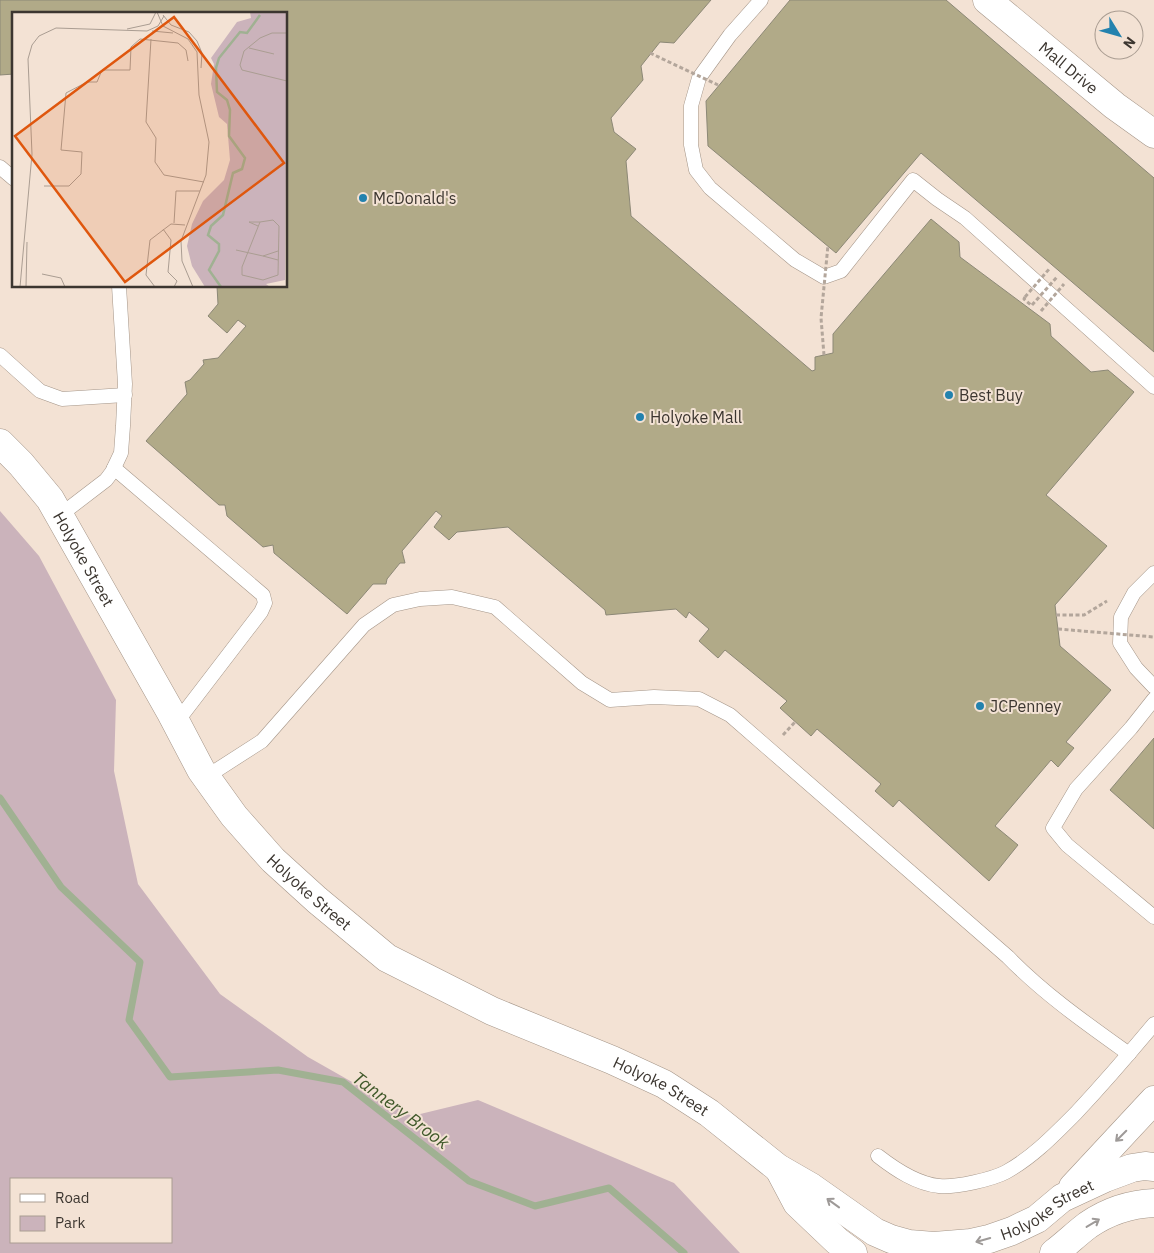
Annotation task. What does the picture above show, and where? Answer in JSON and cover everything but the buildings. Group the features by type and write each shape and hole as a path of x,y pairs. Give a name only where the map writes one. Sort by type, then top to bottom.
{"street":[{"name":"Mall Drive","path":"987,0 1108,100 1154,134"},
{"name":"Holyoke Street","path":"0,443 21,464 50,499 206,777 234,816 263,851 317,900 387,958 492,1011 612,1060 664,1084 709,1113 778,1168 811,1187 876,1232 891,1239 918,1245 951,1246 997,1236 1012,1231 1037,1218 1062,1198 1105,1178 1132,1168 1154,1167"},
{"path":"1062,1198 1154,1100"},
{"name":"Holyoke Street","path":"778,1168 798,1202 837,1241 853,1253"},
{"name":"Holyoke Street","path":"1054,1253 1088,1225 1110,1213 1126,1207 1153,1202"}],"lane":[{"path":"760,0 730,35 699,78 691,106 691,145 696,170 710,188 795,260 824,277 841,271 913,180 965,218 1154,387"},
{"path":"0,167 12,177"},
{"path":"59,516 106,480 121,453 125,395 123,330 119,288"},
{"path":"0,355 40,391 62,399 125,395"},
{"path":"114,468 263,595 265,603 261,612 176,722"},
{"path":"1154,572 1134,593 1121,618 1120,643 1136,668 1154,687"},
{"path":"206,777 262,741 364,625 393,605 420,599 452,597 495,607 582,683 610,700 654,697 699,700 730,715 1005,954 1027,976 1081,1020 1128,1054"},
{"path":"1154,699 1076,789 1053,828 1067,845 1154,917"},
{"path":"878,1156 896,1170 939,1186 965,1184 1005,1173 1044,1146 1097,1091 1154,1024"}],"path":[{"path":"650,53 718,85"},
{"path":"824,354 821,318 828,245"},
{"path":"1026,298 1053,265"},
{"path":"1032,305 1056,277"},
{"path":"1038,315 1064,284"},
{"path":"1056,616 1084,615 1107,602"},
{"path":"1058,629 1154,637"},
{"path":"783,734 795,722"}],"green space":[{"path":"0,511 39,556 116,700 114,771 138,884 220,994 308,1057 412,1116 478,1100 674,1183 740,1253 0,1253"}],"waterway":[{"name":"Tannery Brook","path":"0,798 61,887 140,962 129,1020 170,1077 278,1070 343,1082 469,1181 535,1206 609,1188 684,1253"}],"place":[{"name":"McDonald's","path":"363,198"},
{"name":"Best Buy","path":"949,395"},
{"name":"Holyoke Mall","path":"640,417"},
{"name":"JCPenney","path":"980,706"}]}
